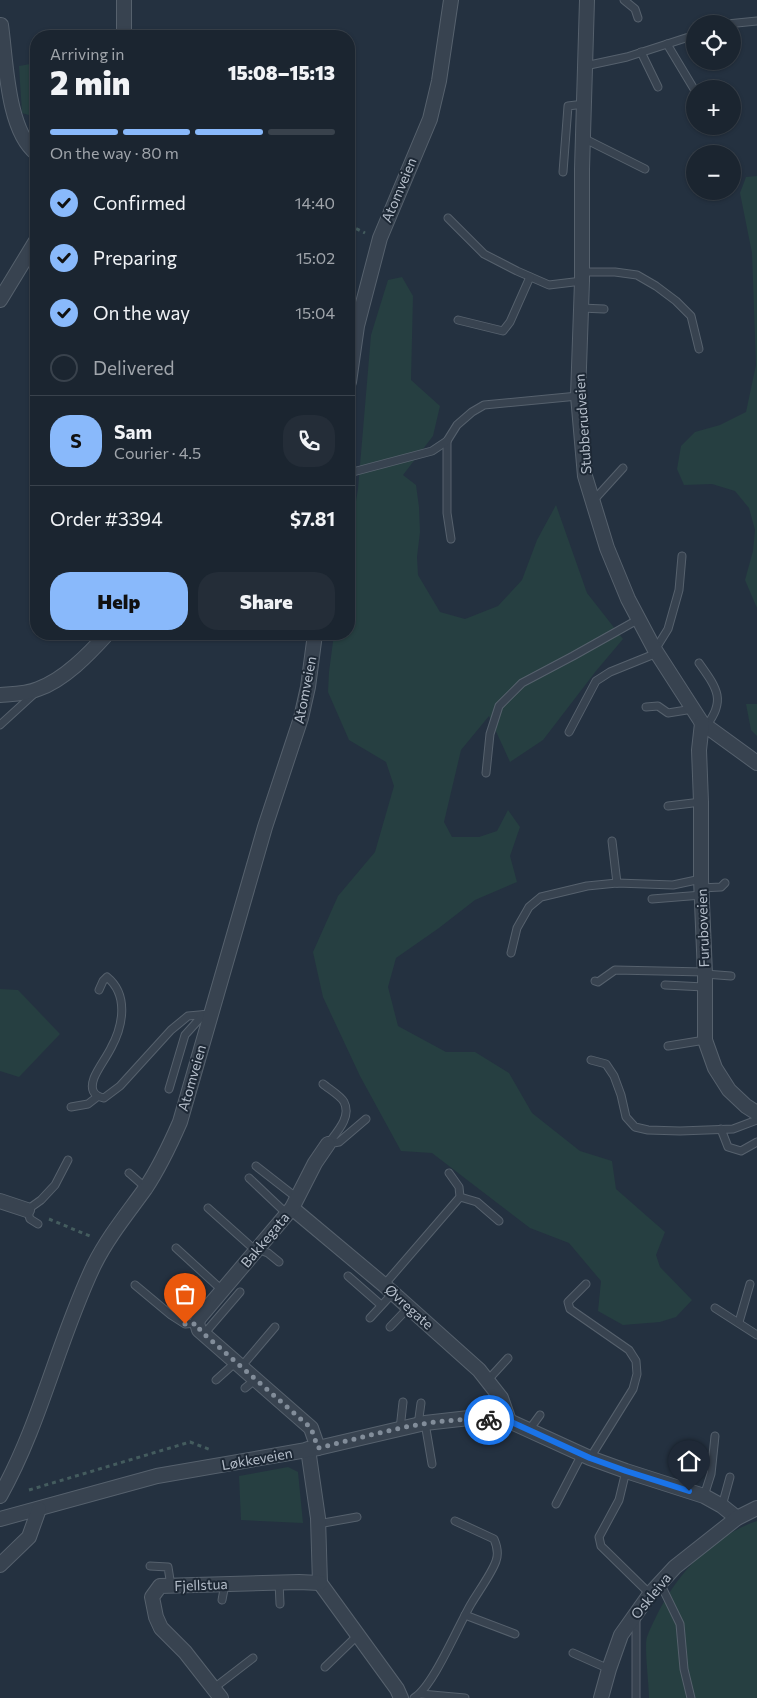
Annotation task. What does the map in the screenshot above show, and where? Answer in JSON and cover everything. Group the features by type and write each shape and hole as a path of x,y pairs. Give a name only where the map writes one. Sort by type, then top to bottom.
{"street":[{"path":"124,0 124,30"},
{"name":"Atomveien","path":"355,340 380,238 430,119 440,81 451,0"},
{"name":"Stubberudveien","path":"587,0 578,396 585,476 607,548 628,599 656,652 704,724 757,762"},
{"path":"1,25 13,112 19,130 30,149"},
{"path":"0,300 30,251"},
{"path":"0,695 39,689 64,675 91,652 102,640"},
{"name":"Atomveien","path":"0,1496 14,1471 30,1433 67,1326 95,1264 110,1236 146,1188 171,1143 180,1122 206,1015 301,718 308,687 314,640"},
{"name":"Furuboveien","path":"704,724 699,750 705,1040 714,1068 729,1090 746,1106 757,1113"},
{"name":"Bakkegata","path":"200,1329 199,1318 292,1207 315,1163 328,1144"},
{"path":"0,1201 27,1210"},
{"name":"Øvregate","path":"292,1207 389,1289 479,1370 501,1398 509,1421"},
{"path":"200,1329 239,1364 250,1384 311,1428 320,1584 398,1689 401,1698"},
{"name":"Løkkeveien","path":"0,1518 157,1476 313,1448 422,1424 469,1418 509,1421 586,1456 704,1496 722,1506 737,1518"},
{"name":"Oskleiva","path":"601,1698 621,1635 650,1594 675,1567 737,1518 757,1508"},
{"path":"0,1565 29,1537 39,1509"},
{"name":"Fjellstua","path":"218,1693 185,1652 161,1628 156,1617 152,1598 160,1586 279,1582 320,1584"}],"lane":[{"path":"624,0 636,9 638,18"},
{"path":"741,23 757,21"},
{"path":"585,66 641,52 686,38"},
{"path":"667,44 689,80"},
{"path":"641,52 658,87"},
{"path":"563,172 568,106 584,104"},
{"path":"583,138 644,169"},
{"path":"448,218 484,254 549,285 582,276 615,272 637,275 676,300 692,316 698,349"},
{"path":"458,320 503,331 510,322 530,277"},
{"path":"581,308 604,309"},
{"path":"355,471 432,451 447,441 457,426 472,412 484,405 578,396"},
{"path":"447,441 447,513 451,539"},
{"path":"592,501 623,468"},
{"path":"569,732 596,680 656,652 668,629 679,590 682,556"},
{"path":"486,773 490,734 499,706 522,683 638,619"},
{"path":"699,663 715,686 719,700 713,717 704,724"},
{"path":"0,725 39,689"},
{"path":"646,707 658,706 668,713 693,709"},
{"path":"668,806 701,802"},
{"path":"612,841 617,883"},
{"path":"511,953 517,928 529,907 541,897 587,886 617,883 721,887 725,883"},
{"path":"652,898 701,887"},
{"path":"595,981 598,982 615,970 705,978"},
{"path":"664,985 731,976"},
{"path":"99,990 107,977 113,982 121,998 122,1014 119,1032 112,1048 94,1077 93,1093 97,1097 104,1098 120,1086 171,1030 188,1016 206,1015"},
{"path":"169,1088 185,1035 206,1015"},
{"path":"668,1046 705,1040"},
{"path":"592,1060 606,1064 614,1076 626,1117 635,1127 648,1130 680,1132 733,1129 757,1120"},
{"path":"323,1084 344,1101 347,1114 328,1144"},
{"path":"71,1107 88,1104 97,1097"},
{"path":"328,1144 339,1142 366,1119"},
{"path":"722,1129 728,1147 740,1151 757,1142"},
{"path":"38,1224 30,1219 27,1210 41,1200 55,1185 68,1160"},
{"path":"256,1166 292,1207"},
{"path":"129,1173 146,1188"},
{"path":"370,1318 382,1305 389,1289 460,1197 459,1186 449,1173"},
{"path":"250,1178 292,1207"},
{"path":"460,1197 477,1202 499,1221"},
{"path":"208,1208 257,1250 268,1253 278,1262"},
{"path":"176,1248 223,1291"},
{"path":"348,1276 382,1305"},
{"path":"556,1504 586,1456 633,1389 637,1374 636,1361 629,1350 570,1309 568,1302 586,1284"},
{"path":"739,1322 750,1284"},
{"path":"134,1285 171,1316 185,1324 200,1329 240,1292"},
{"path":"390,1328 409,1307"},
{"path":"715,1308 757,1335"},
{"path":"216,1380 239,1364 275,1327"},
{"path":"488,1381 508,1358"},
{"path":"400,1429 403,1402"},
{"path":"421,1404 422,1424 432,1464"},
{"path":"529,1430 540,1415"},
{"path":"704,1496 711,1474 715,1436"},
{"path":"626,1471 619,1500 599,1537 601,1546 650,1594"},
{"path":"722,1506 730,1477"},
{"path":"318,1524 357,1517"},
{"path":"414,1698 421,1694 434,1674 496,1562 498,1549 494,1539 454,1521"},
{"path":"150,1566 168,1567 171,1586"},
{"path":"279,1582 280,1604"},
{"path":"660,1583 680,1624 684,1669 691,1698"},
{"path":"222,1600 225,1584"},
{"path":"636,1613 636,1698"},
{"path":"465,1615 515,1634"},
{"path":"325,1667 358,1636"},
{"path":"573,1652 609,1669"},
{"path":"218,1693 253,1658"},
{"path":"421,1694 465,1698"}],"path":[{"path":"27,1210 92,1237"},
{"path":"29,1490 190,1442 215,1452"}],"green space":[{"path":"30,64 30,115 22,113 19,66"},
{"path":"757,176 757,608 745,580 753,551 755,530 749,508 735,491 712,484 684,485 677,469 681,446 695,432 720,425 746,412 756,365 752,253 741,198 741,190 746,177"},
{"path":"402,277 413,296 411,380 440,406 433,436 403,475 416,485 420,532 417,557 418,575 440,612 465,619 498,606 522,580 537,540 556,505 587,593 623,639 543,740 510,762 489,716 461,750 444,822 452,837 479,837 497,831 508,810 520,827 510,856 517,882 475,900 396,958 388,987 398,1026 446,1052 475,1052 509,1073 532,1113 580,1151 612,1161 616,1189 665,1232 656,1255 660,1267 692,1300 676,1317 660,1322 623,1325 598,1311 601,1281 569,1243 530,1228 432,1153 401,1151 360,1076 323,997 313,952 338,896 375,852 394,786 386,762 349,740 328,692 333,640 355,640 355,507 371,335 388,280"},
{"path":"746,704 757,704 757,736 751,730"},
{"path":"0,989 18,990 60,1034 19,1077 0,1071"},
{"path":"288,1467 298,1472 303,1523 241,1520 239,1476"},
{"path":"757,1521 757,1698 649,1698 646,1642 663,1603 684,1573 710,1547 740,1528"}],"way so far":[{"path":"185,1324 197,1324 204,1334 311,1428 318,1448 425,1424 469,1418 489,1420"}],"route":[{"path":"489,1420 509,1421 590,1458 689,1491"}]}
